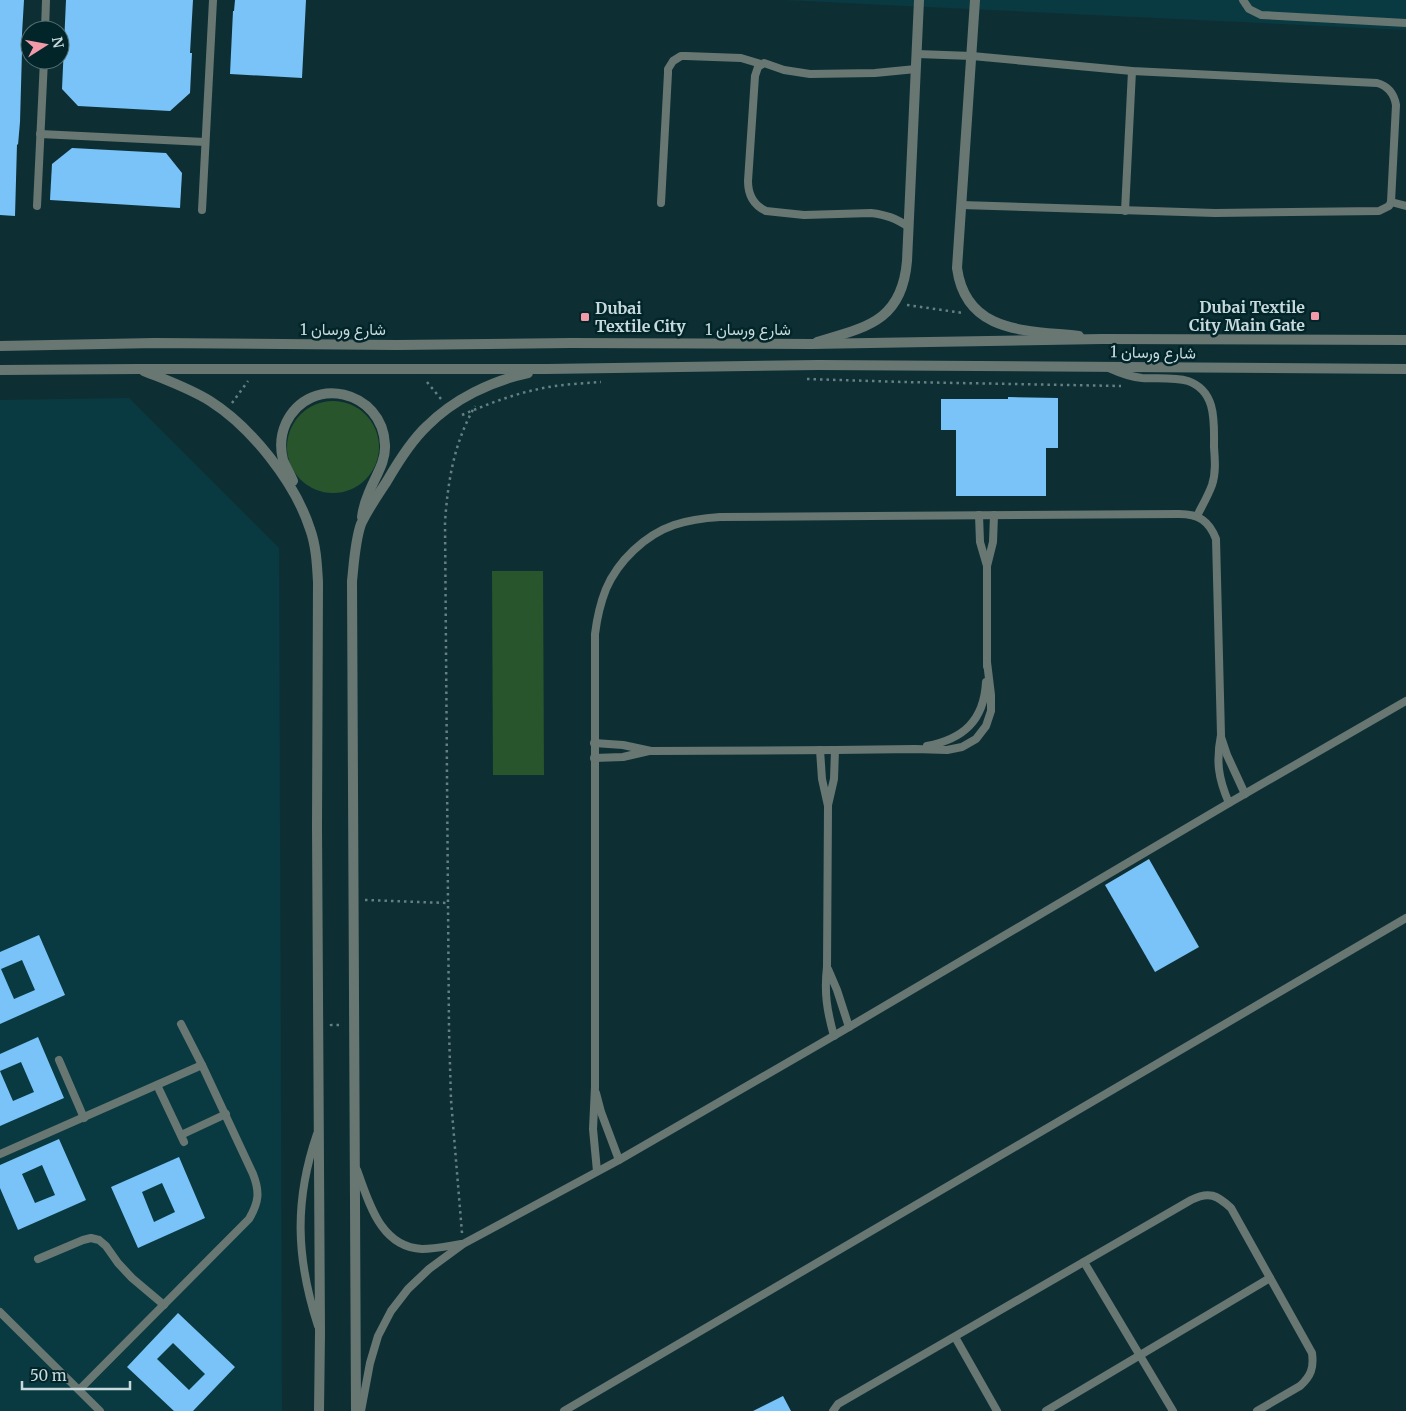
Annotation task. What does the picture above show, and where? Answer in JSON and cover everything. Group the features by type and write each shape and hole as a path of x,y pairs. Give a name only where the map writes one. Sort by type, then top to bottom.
{"street":[{"path":"811,344 863,328 872,323 889,310 897,300 904,282 909,227 919,0"},
{"path":"975,0 957,268 959,280 966,297 978,312 988,320 1000,325 1102,339"},
{"name":"شارع ورسان 1","path":"0,346 146,343 378,345 571,343 811,344 1102,339 1406,340"},
{"name":"شارع ورسان 1","path":"0,370 818,365 1406,369"},
{"path":"361,525 391,474 426,426 448,408 485,387 547,368"},
{"path":"138,369 195,392 225,412 245,430 282,474 298,501 311,529"},
{"path":"319,1411 318,582 316,555 308,513 283,459 281,444 283,429 290,416 300,405 312,397 327,393 342,393 356,398 368,406 378,418 384,432 385,447 383,462 364,507 354,555 352,581 356,1411"}],"lane":[{"path":"45,20 46,0"},
{"path":"202,210 213,0"},
{"path":"1243,0 1249,9 1261,14 1406,23"},
{"path":"917,54 972,56 1132,71 1377,83 1383,85 1392,93 1396,105 1391,202 1389,206 1379,211 1215,213 961,205"},
{"path":"661,203 668,69 673,61 681,56 741,58 793,72 810,74 916,70"},
{"path":"761,64 755,71 748,181 753,202 761,209 779,213 804,215 880,214 890,216 909,227"},
{"path":"37,206 43,70"},
{"path":"1125,211 1132,71"},
{"path":"40,134 206,142"},
{"path":"1391,202 1406,206"},
{"path":"1105,367 1141,378 1188,381 1204,392 1209,399 1213,408 1214,418 1214,475 1212,486 1197,516"},
{"path":"597,1171 593,1129 595,1087 595,634 598,610 606,588 618,568 634,550 652,536 674,525 696,519 720,517 1179,514 1197,516 1212,529 1217,545 1221,735 1217,752 1218,770 1222,787 1229,803"},
{"path":"979,515 980,542 987,566"},
{"path":"915,749 940,744 957,737 971,725 981,709 985,692 987,662 987,566 993,542 994,515"},
{"path":"594,742 623,745 651,751 947,750 962,747 976,738 986,726 991,711 987,662"},
{"path":"361,1411 372,1354 378,1336 391,1311 408,1288 428,1269 463,1244 619,1160 1406,701"},
{"path":"1221,735 1227,755 1245,794"},
{"path":"820,750 822,779 828,806"},
{"path":"834,750 834,779 828,806 826,1002 834,1036"},
{"path":"594,758 623,758 651,751"},
{"path":"564,1411 1406,918"},
{"path":"827,967 849,1027"},
{"path":"79,1390 249,1219 255,1209 258,1197 257,1185 226,1114 181,1024"},
{"path":"59,1060 84,1118"},
{"path":"0,1154 202,1065"},
{"path":"157,1085 182,1138 226,1114"},
{"path":"595,1087 601,1112 619,1160"},
{"path":"319,1127 309,1156 303,1185 300,1215 304,1276 320,1333"},
{"path":"355,1167 379,1224 390,1236 404,1245 420,1249 463,1244"},
{"path":"833,1411 838,1404 1196,1198 1212,1195 1222,1199 1231,1208 1312,1353 1314,1363 1312,1373 1306,1381 1257,1411"},
{"path":"38,1260 83,1240 91,1238 99,1240 132,1278 164,1305"},
{"path":"1084,1262 1173,1411"},
{"path":"1046,1411 1270,1278"},
{"path":"0,1312 100,1411"},
{"path":"956,1336 997,1411"}],"path":[{"path":"906,305 967,313"},
{"path":"805,379 1127,386"},
{"path":"448,408 456,417 496,401 532,391 555,386 602,382"},
{"path":"463,1244 451,1100 449,1030 445,522 448,486 455,451 472,410 485,387"},
{"path":"354,900 448,903"},
{"path":"331,1017 332,1025 354,1025"}],"shaded area":[{"path":"784,0 1406,0 1406,30"},
{"path":"129,398 279,548 282,1411 0,1411 0,400"}],"green space":[{"path":"333,401 351,405 365,415 375,429 379,447 375,465 365,479 351,489 333,493 315,489 301,479 291,465 287,447 291,429 301,415 315,405"},
{"path":"492,571 543,571 544,775 493,775"}],"building":[{"path":"0,0 24,0 23,20 20,20 21,70 15,216 0,215"},
{"path":"66,0 193,0 190,93 170,111 78,106 62,89 63,70 70,70 70,20 65,20"},
{"path":"235,0 306,0 302,78 230,74"},
{"path":"72,148 166,153 182,173 180,208 50,200 52,164"},
{"path":"1008,397 1058,398 1058,448 1046,448 1046,496 956,496 956,430 941,430 941,399 1008,399"},
{"path":"1149,859 1199,947 1155,972 1105,885"},
{"path":"39,935 65,995 0,1024 0,952","holes":["22,960 35,990 14,999 1,969"]},
{"path":"38,1037 64,1098 0,1126 0,1071 0,1054","holes":["21,1062 34,1092 13,1101 0,1071"]},
{"path":"59,1139 86,1200 18,1230 0,1188 0,1165","holes":["42,1165 55,1195 35,1203 22,1174"]},
{"path":"179,1157 205,1218 138,1248 111,1187","holes":["162,1183 175,1212 154,1222 142,1192"]},
{"path":"178,1313 235,1367 193,1411 174,1411 127,1367","holes":["173,1343 205,1374 189,1390 157,1359"]},
{"path":"783,1396 791,1411 753,1411"}],"place":[{"name":"Dubai Textile City Main Gate","path":"1315,316"},
{"name":"Dubai Textile City","path":"585,317"}]}
